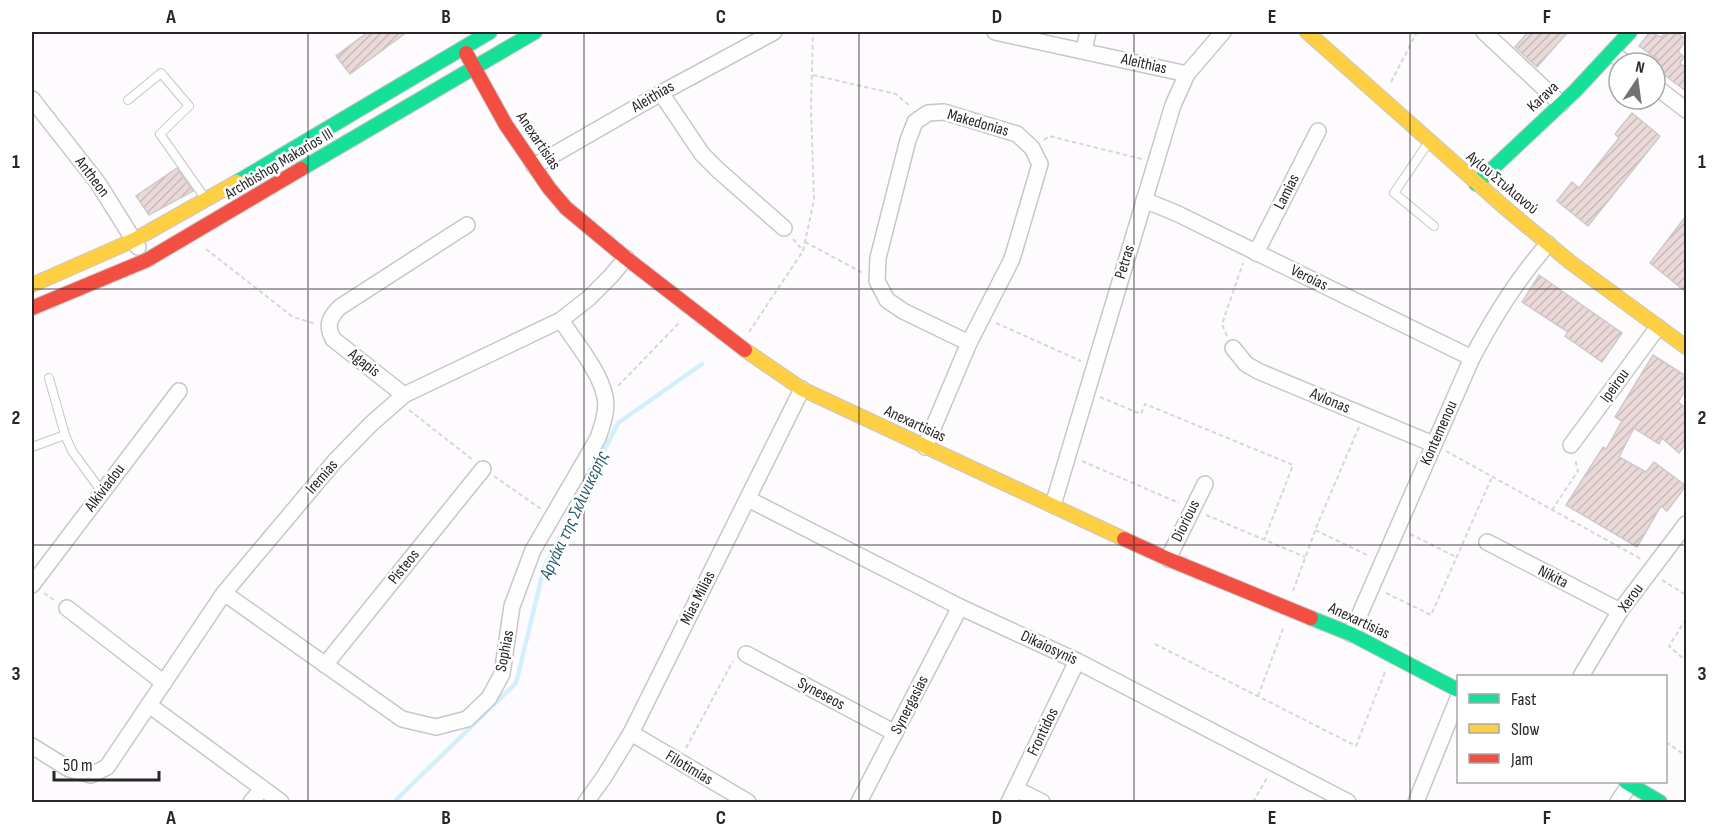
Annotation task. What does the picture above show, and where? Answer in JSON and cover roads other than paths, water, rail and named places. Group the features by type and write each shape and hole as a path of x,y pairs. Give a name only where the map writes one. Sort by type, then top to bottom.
{"street":[{"name":"Archbishop Makarios III","path":"32,285 134,240 490,32"},
{"name":"Archbishop Makarios III","path":"32,308 147,260 535,32"},
{"name":"Aleithias","path":"534,166 661,93 774,32"},
{"name":"Aleithias","path":"995,32 1084,50 1187,75"},
{"path":"1084,50 1088,32"},
{"name":"Petras","path":"1053,505 1173,105 1187,75 1223,32"},
{"name":"Αγίου Στυλιανού","path":"1308,32 1476,184 1548,244 1686,347"},
{"path":"1484,32 1561,104"},
{"name":"Karava","path":"1614,51 1630,32"},
{"name":"Anexartisias","path":"463,48 506,125 566,208 739,346 801,389 1168,559 1351,634 1457,689"},
{"name":"Karava","path":"1476,184 1607,58"},
{"path":"661,93 702,153 784,228"},
{"path":"1667,95 1686,110"},
{"name":"Antheon","path":"32,99 98,183 147,260"},
{"name":"Makedonias","path":"944,112 1017,134 1032,148 1040,164 1012,259 969,343 903,311 887,300 877,281 878,258 908,140 915,122 928,113 944,112"},
{"name":"Lamias","path":"1252,251 1318,131"},
{"name":"Veroias","path":"1144,200 1176,213 1472,358"},
{"name":"Agapis","path":"404,395 333,339 328,328 330,317 339,307 467,225"},
{"name":"Kontemenou","path":"1351,634 1472,358 1491,323 1533,261 1548,244"},
{"name":"Iremias","path":"32,746 69,769 91,775 107,767 224,592 335,461 371,424 404,395 561,320 589,298 626,258"},
{"name":"Sophias","path":"224,592 402,719 436,727 467,719 489,698 502,674 512,606 533,550 598,438 604,418 606,399 598,378 561,320"},
{"name":"Ipeirou","path":"1571,445 1658,327"},
{"path":"925,447 969,343"},
{"name":"Avlonas","path":"1233,348 1240,357 1258,371 1433,444"},
{"name":"Mias Milias","path":"586,802 631,733 801,389"},
{"name":"Alkiviadou","path":"36,588 102,492 179,391"},
{"name":"Pisteos","path":"325,665 483,469"},
{"name":"Diorious","path":"1168,559 1205,484"},
{"name":"Dikaiosynis","path":"748,499 960,608 1077,662 1348,802"},
{"name":"Xerou","path":"1582,675 1620,611 1686,524"},
{"name":"Nikita","path":"1487,542 1620,611"},
{"path":"67,608 164,683"},
{"name":"Synergasias","path":"860,802 960,608"},
{"name":"Syneseos","path":"746,654 895,734"},
{"name":"Frontidos","path":"1013,796 1077,662"},
{"path":"1416,802 1457,700"},
{"path":"149,705 281,802"},
{"name":"Filotimias","path":"631,733 748,802"},
{"path":"1618,802 1628,783 1660,802"},
{"path":"251,802 262,789"},
{"path":"1013,796 1042,802"}],"lane":[{"path":"128,100 161,73 189,106 160,134 206,200"},
{"path":"1429,142 1394,194 1434,226"},
{"path":"49,378 65,435 72,451 102,492"},
{"path":"32,447 65,435"}],"waterway":[{"name":"Αργάκι της Σκλινικερής","path":"394,802 516,683 544,568 618,423 702,364"}]}
